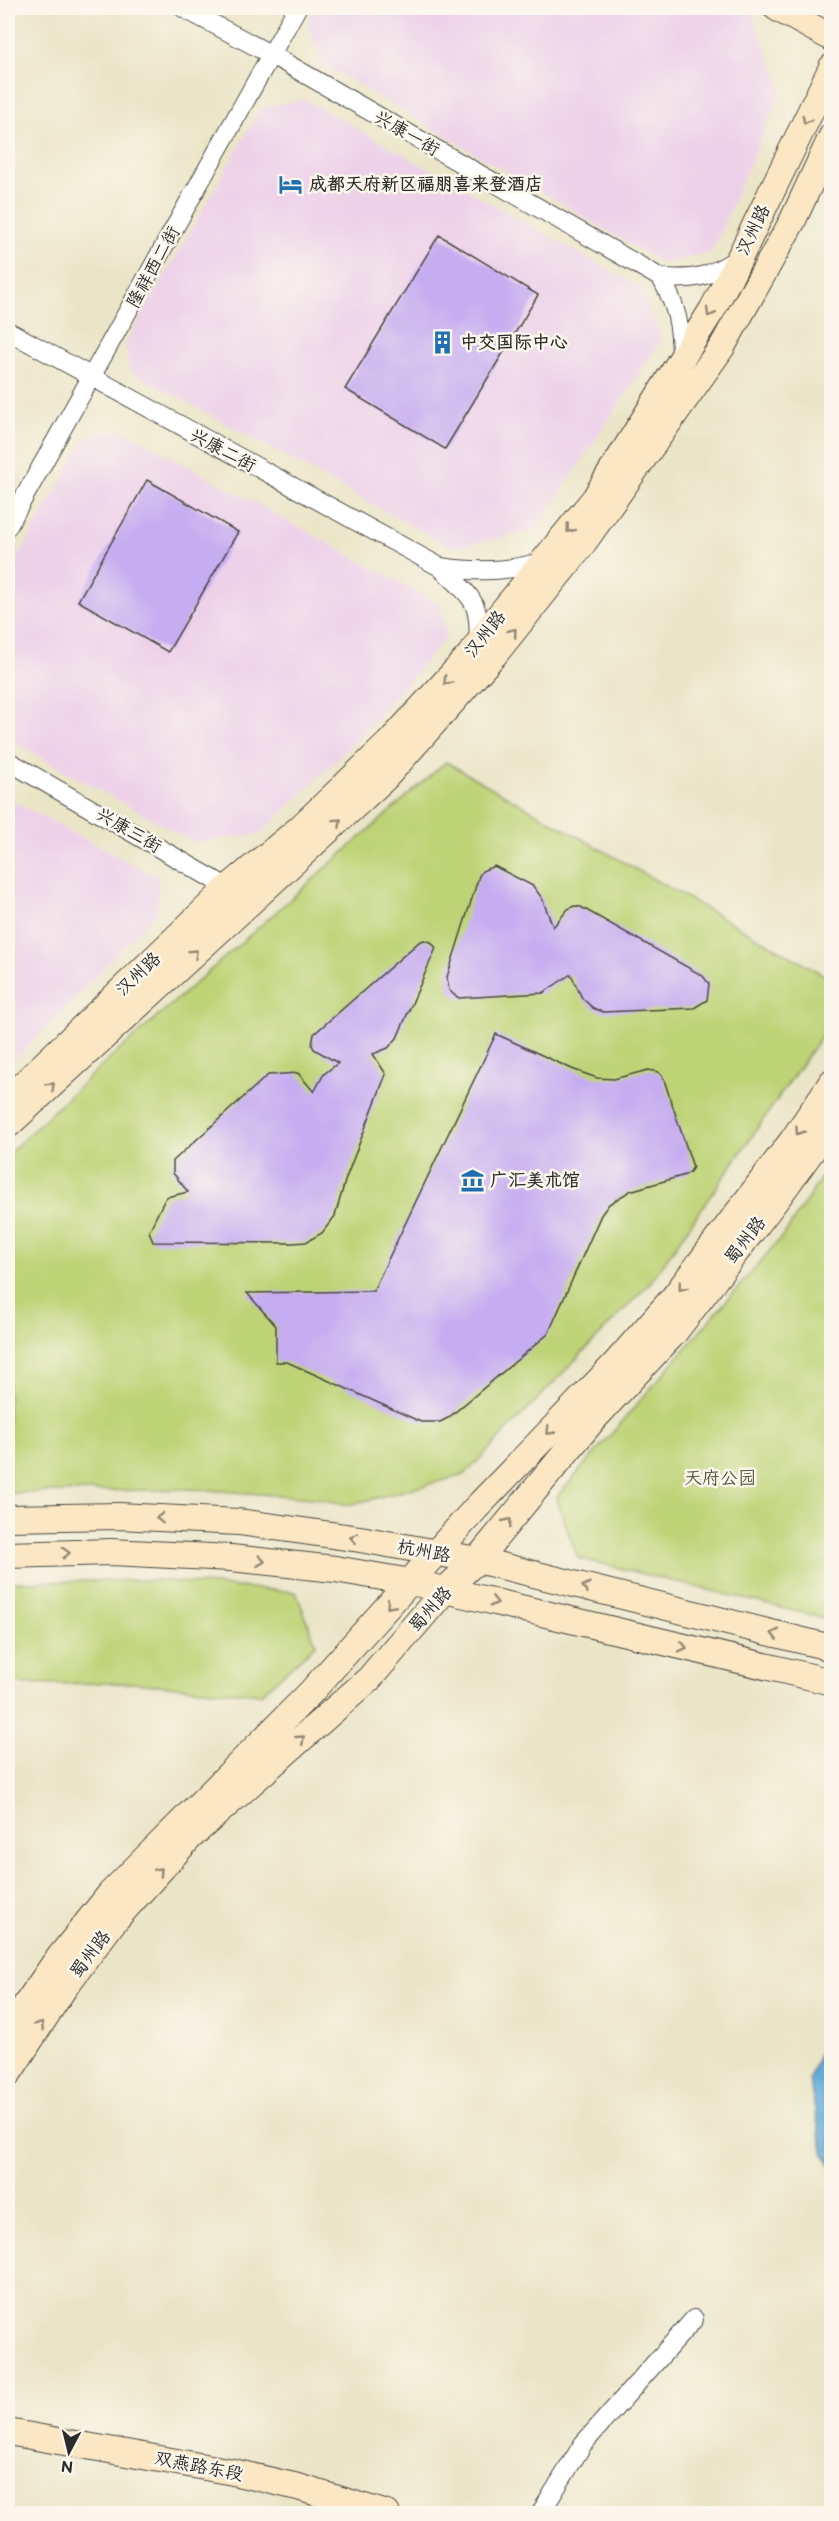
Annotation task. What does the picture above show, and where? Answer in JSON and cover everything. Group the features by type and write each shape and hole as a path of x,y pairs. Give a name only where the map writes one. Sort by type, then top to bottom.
{"main road":[{"path":"777,8 831,38"},
{"name":"汉州路","path":"8,1099 229,887 299,829 389,743 478,644 595,498 712,310 740,257 831,67"},
{"name":"汉州路","path":"8,1125 319,840 401,761 494,655 579,549 722,347 792,222 831,136"},
{"name":"蜀州路","path":"8,2031 54,1964 110,1894 311,1692 476,1508 614,1365 674,1297 786,1150 831,1082"},
{"name":"蜀州路","path":"8,2074 64,1988 114,1921 190,1837 369,1679 445,1590 477,1560 592,1421 674,1333 778,1197 831,1123"},
{"name":"杭州路","path":"8,1518 119,1516 239,1522 360,1539 477,1560 831,1648"},
{"name":"杭州路","path":"8,1555 111,1552 231,1558 335,1569 411,1582 831,1682"},
{"name":"双燕路东段","path":"8,2432 233,2472 298,2487 387,2514"}],"street":[{"name":"兴康一街","path":"183,8 270,54 661,278"},
{"name":"隆祥西二街","path":"8,526 297,8"},
{"path":"661,278 677,279 711,275 740,257"},
{"path":"661,278 674,302 681,329 681,360"},
{"name":"兴康二街","path":"8,331 440,567"},
{"path":"440,567 459,570 491,569 529,566 546,559"},
{"path":"440,567 477,606 480,621 478,644"},
{"name":"兴康三街","path":"8,761 229,887 250,902"},
{"path":"540,2514 583,2444 694,2319"}],"shaded area":[{"path":"314,8 742,8 752,13 782,89 712,251 664,264 321,63 307,20"},
{"name":"中交国际中心","path":"305,99 639,287 662,339 536,530 452,548 130,371 125,345 261,108"},
{"path":"122,430 439,604 447,636 363,734 260,834 193,842 8,739 8,574 87,436"},
{"path":"8,799 158,877 158,911 8,1067"}],"green space":[{"path":"446,762 831,979 831,1022 650,1283 464,1475 349,1505 314,1498 194,1489 8,1493 8,1154 88,1078"},
{"name":"天府公园","path":"831,1163 831,1620 578,1558 556,1498 786,1232"},
{"path":"155,1580 296,1592 316,1644 261,1694 133,1683 8,1684 8,1582"}],"water":[{"path":"831,2023 831,2166 824,2155 809,2079"}],"building":[{"name":"中交国际中心","path":"439,235 538,295 445,449 345,389"},
{"path":"147,480 238,532 168,652 78,601"},
{"path":"494,866 533,886 542,898 553,927 568,909 574,906 581,907 703,976 709,984 707,1000 694,1008 603,1012 593,1008 582,998 571,974 543,993 459,998 454,995 449,990 447,977 479,876 482,871"},
{"path":"424,940 431,942 436,948 397,1038 388,1048 373,1054 386,1074 346,1178 335,1216 322,1233 306,1242 293,1243 153,1242 149,1231 165,1199 188,1192 173,1173 173,1161 268,1075 298,1073 314,1092 324,1074 338,1063 314,1049 312,1045 314,1034"},
{"path":"496,1034 597,1078 614,1079 648,1070 658,1072 663,1077 693,1167 685,1175 630,1191 609,1204 601,1215 548,1334 448,1418 440,1422 421,1422 287,1362 276,1362 276,1326 247,1293 373,1291"}],"place":[{"name":"成都天府新区福朋喜来登酒店","path":"291,184"},
{"name":"中交国际中心","path":"442,342"},
{"name":"广汇美术馆","path":"472,1180"}]}
